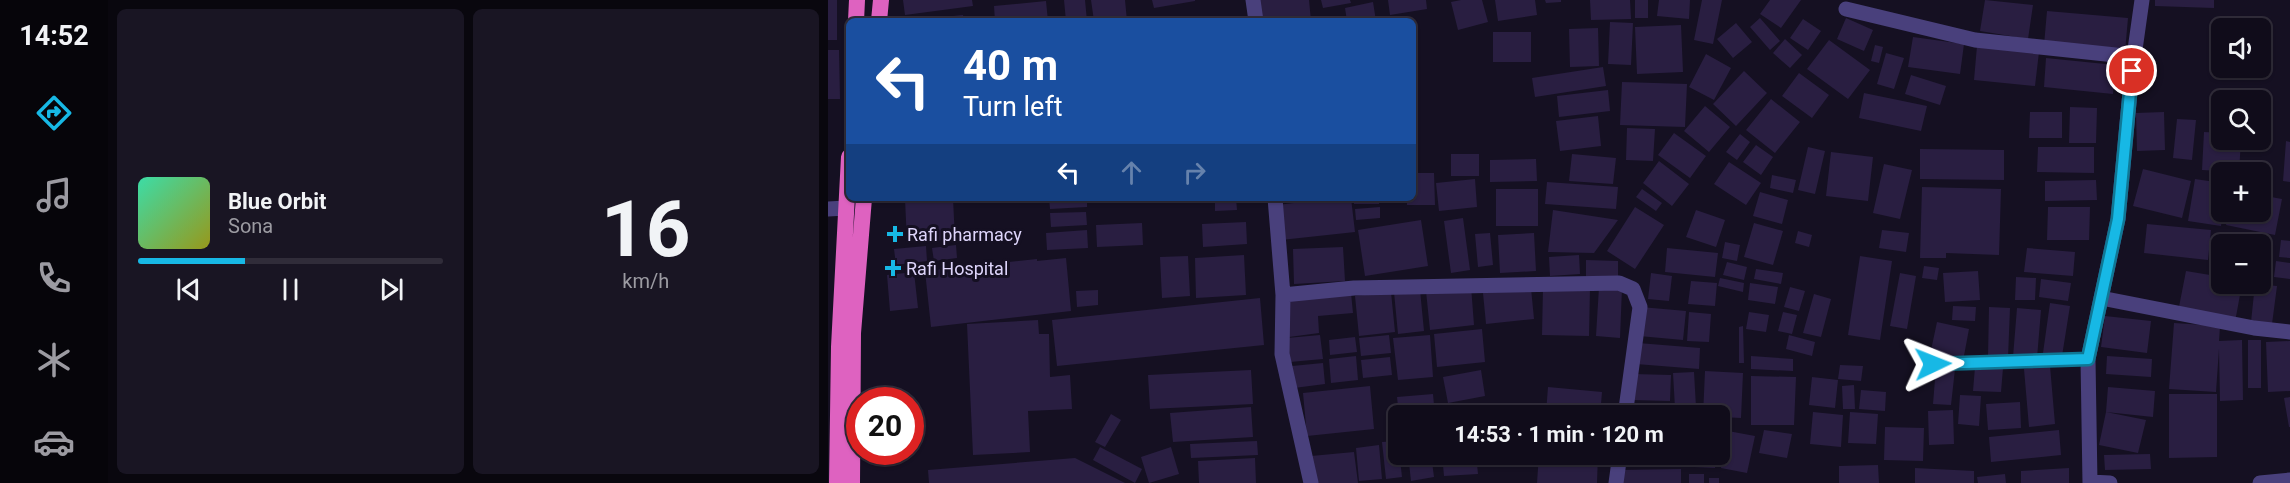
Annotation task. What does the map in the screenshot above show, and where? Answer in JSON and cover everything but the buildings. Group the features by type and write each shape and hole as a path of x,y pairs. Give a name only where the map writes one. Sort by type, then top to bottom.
{"highway":[{"path":"856,18 857,0"},
{"path":"879,18 881,0"},
{"path":"846,201 852,251 852,483"},
{"path":"837,483 833,399 852,251 863,201"}],"street":[{"path":"1253,0 1256,18"},
{"path":"2110,483 2090,482 2088,359 2118,219 2142,0"},
{"path":"1846,9 1975,40 2134,57"},
{"path":"1275,201 1283,296 1282,354 1311,483"},
{"path":"828,209 846,208"},
{"path":"1283,296 1354,288 1619,283 1633,289 1640,307 1627,405"},
{"path":"2101,298 2254,328 2290,332"},
{"path":"1616,483 1618,465"},
{"path":"2260,483 2290,480"}],"lane":[{"path":"1933,364 2088,359"}],"place":[{"name":"Rafi pharmacy","path":"895,234"},
{"name":"Rafi Hospital","path":"893,268"}],"route":[{"path":"1933,364 2088,359 2118,219 2132,71"}]}
